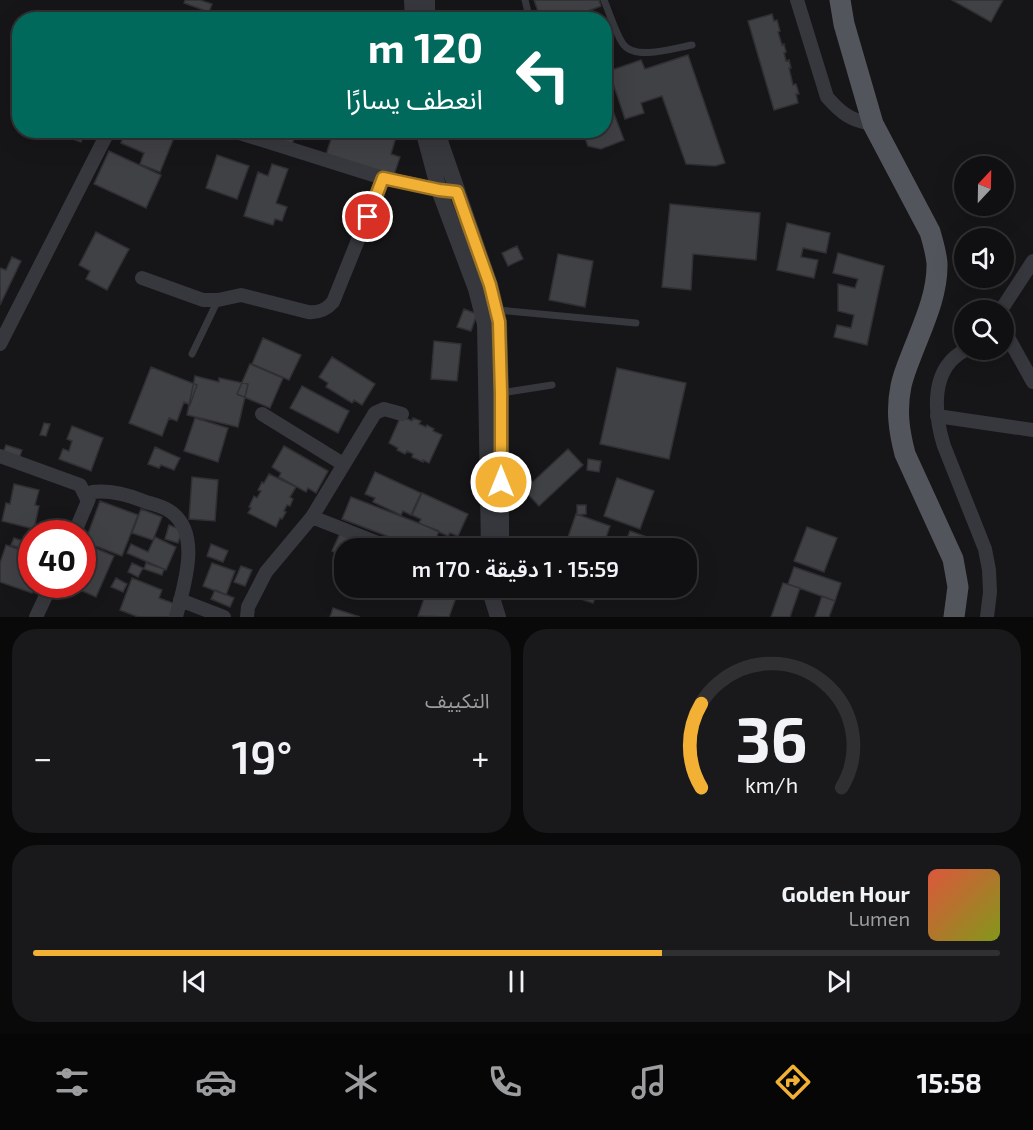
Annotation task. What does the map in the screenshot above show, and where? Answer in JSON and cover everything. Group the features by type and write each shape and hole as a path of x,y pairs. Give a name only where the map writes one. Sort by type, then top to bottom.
{"main road":[{"path":"840,0 844,24 873,124 930,232 937,263 936,284 931,301 901,384 898,422 905,454 953,559 958,587 954,617"}],"street":[{"path":"797,0 827,97 847,116 859,122 873,124"},
{"path":"0,344 105,138"},
{"path":"256,138 383,178 457,192"},
{"path":"425,138 439,190 476,289 500,337 501,538"},
{"path":"440,138 490,285 486,336 489,538"},
{"path":"142,278 203,300 218,300 242,295 308,312 322,311 328,308 336,296 383,178"},
{"path":"1008,300 1033,261"},
{"path":"1014,348 1033,382"},
{"path":"954,359 945,370 938,391 937,416 944,446 985,549 990,592 987,617"},
{"path":"247,617 248,607 266,572 312,517 375,412 384,408 402,414"},
{"path":"262,414 343,464"},
{"path":"937,416 1033,430"},
{"path":"0,456 80,484 88,501"},
{"path":"80,520 93,492 124,494 168,510 176,517 184,526 189,547 189,558 176,617"},
{"path":"312,517 365,538"},
{"path":"36,617 45,598"},
{"path":"492,598 498,617"},
{"path":"498,617 501,598"},
{"path":"180,600 224,617"}],"lane":[{"path":"612,18 623,43 632,51 645,53 692,45"},
{"path":"192,354 218,300"},
{"path":"489,311 636,322"},
{"path":"501,393 552,385"}],"building":[{"path":"185,0 200,0 212,4 209,12 184,3"},
{"path":"534,0 599,0 601,6 586,12 538,12"},
{"path":"952,0 1003,0 991,22"},
{"path":"772,14 774,21 777,20 780,31 778,32 786,52 784,53 786,61 789,60 791,68 789,68 793,85 796,84 799,94 796,94 798,103 774,110 748,21"},
{"path":"688,55 725,163 715,166 686,164 662,96 641,103 644,113 625,119 612,80 612,70 641,60 645,69"},
{"path":"612,108 624,140 601,149 588,146 585,138 612,138"},
{"path":"70,138 82,138 81,142"},
{"path":"123,138 174,138 160,172 140,164 144,153 121,143"},
{"path":"267,138 294,138 291,147"},
{"path":"331,138 396,138 391,154 400,157 394,175 324,161"},
{"path":"109,151 161,175 146,208 94,184"},
{"path":"217,155 249,166 237,199 206,188"},
{"path":"272,164 288,169 276,203 287,207 282,221 275,219 273,225 244,216 258,172 268,176"},
{"path":"374,204 386,207 383,217 371,213"},
{"path":"670,204 760,213 756,260 693,254 691,290 662,287"},
{"path":"787,223 830,233 826,253 803,248 801,257 818,260 814,278 777,270"},
{"path":"96,232 129,249 107,290 86,279 90,271 79,265"},
{"path":"517,246 523,259 508,266 502,253"},
{"path":"838,253 884,266 867,345 834,337 837,325 851,328 854,315 838,311 838,284 855,288 858,279 833,273"},
{"path":"558,254 593,261 585,307 549,300"},
{"path":"12,257 21,261 0,305 0,268 6,270"},
{"path":"464,309 477,314 471,331 457,327"},
{"path":"263,338 301,355 289,380 252,364"},
{"path":"434,341 461,344 457,381 431,379"},
{"path":"332,357 375,384 362,405 354,400 352,403 326,387 328,383 319,377"},
{"path":"250,364 283,378 270,408 237,394"},
{"path":"151,367 197,385 190,405 184,402 177,421 169,418 162,436 129,423"},
{"path":"617,368 686,383 669,459 600,444"},
{"path":"195,376 219,382 219,378 248,384 238,427 187,415"},
{"path":"302,386 349,411 338,433 290,408"},
{"path":"401,416 412,421 413,418 421,421 419,424 426,427 427,425 442,435 429,463 412,457 413,454 407,451 405,454 397,450 398,448 389,443"},
{"path":"195,418 228,428 218,462 184,451"},
{"path":"44,423 50,424 46,436 40,435"},
{"path":"72,426 103,438 91,471 59,459 63,449 69,451 72,441 67,439"},
{"path":"6,445 22,450 19,459 3,453"},
{"path":"284,446 328,471 316,493 308,488 306,492 279,477 281,473 272,467"},
{"path":"155,447 180,458 174,470 161,465 159,468 148,464"},
{"path":"568,449 583,465 539,506 524,490"},
{"path":"588,459 601,461 599,472 587,470"},
{"path":"375,472 421,493 411,515 403,511 401,515 373,502 375,498 365,494"},
{"path":"269,474 296,487 290,497 293,499 290,506 287,505 284,511 286,512 276,527 248,513 254,496 257,498 262,482 264,483"},
{"path":"192,477 218,480 215,521 189,519"},
{"path":"617,478 654,491 640,529 604,516"},
{"path":"14,484 39,490 35,505 39,506 36,520 18,520 18,525 2,521 6,503 10,504"},
{"path":"422,493 468,514 458,536 450,533 448,536 419,523 421,519 412,515"},
{"path":"351,497 439,531 436,538 392,538 342,519"},
{"path":"100,501 138,515 122,556 96,546 96,520 93,520"},
{"path":"577,505 586,505 586,514 577,515"},
{"path":"141,509 162,517 153,540 132,533"},
{"path":"576,514 610,526 606,538 568,538"},
{"path":"169,525 182,530 178,543 165,539"},
{"path":"807,527 837,538 824,572 794,561"},
{"path":"342,529 362,538 338,538"},
{"path":"630,531 650,538 627,538"},
{"path":"155,537 176,547 166,570 127,553 131,544 148,552"},
{"path":"14,538 18,539 18,547 11,545"},
{"path":"211,544 228,551 223,562 207,556"},
{"path":"6,545 18,549 18,588 0,582 0,563"},
{"path":"96,548 114,556 96,597"},
{"path":"132,563 143,568 138,577 128,572"},
{"path":"146,563 164,569 162,575 144,569"},
{"path":"212,563 235,571 226,595 203,586"},
{"path":"241,566 252,570 245,586 234,582"},
{"path":"794,567 841,583 835,601 788,584"},
{"path":"116,578 127,584 123,592 111,587"},
{"path":"132,578 162,590 159,598 178,605 174,617 138,617 120,610"},
{"path":"783,583 800,588 790,617 771,617"},
{"path":"215,590 234,598 230,607 211,599"},
{"path":"822,596 835,601 829,617 815,617"},
{"path":"424,598 456,598 449,617 418,616"},
{"path":"578,598 595,598 593,603"},
{"path":"333,608 360,617 330,617"}],"route":[{"path":"368,217 383,178 457,192 490,285 499,322 501,482"}]}
